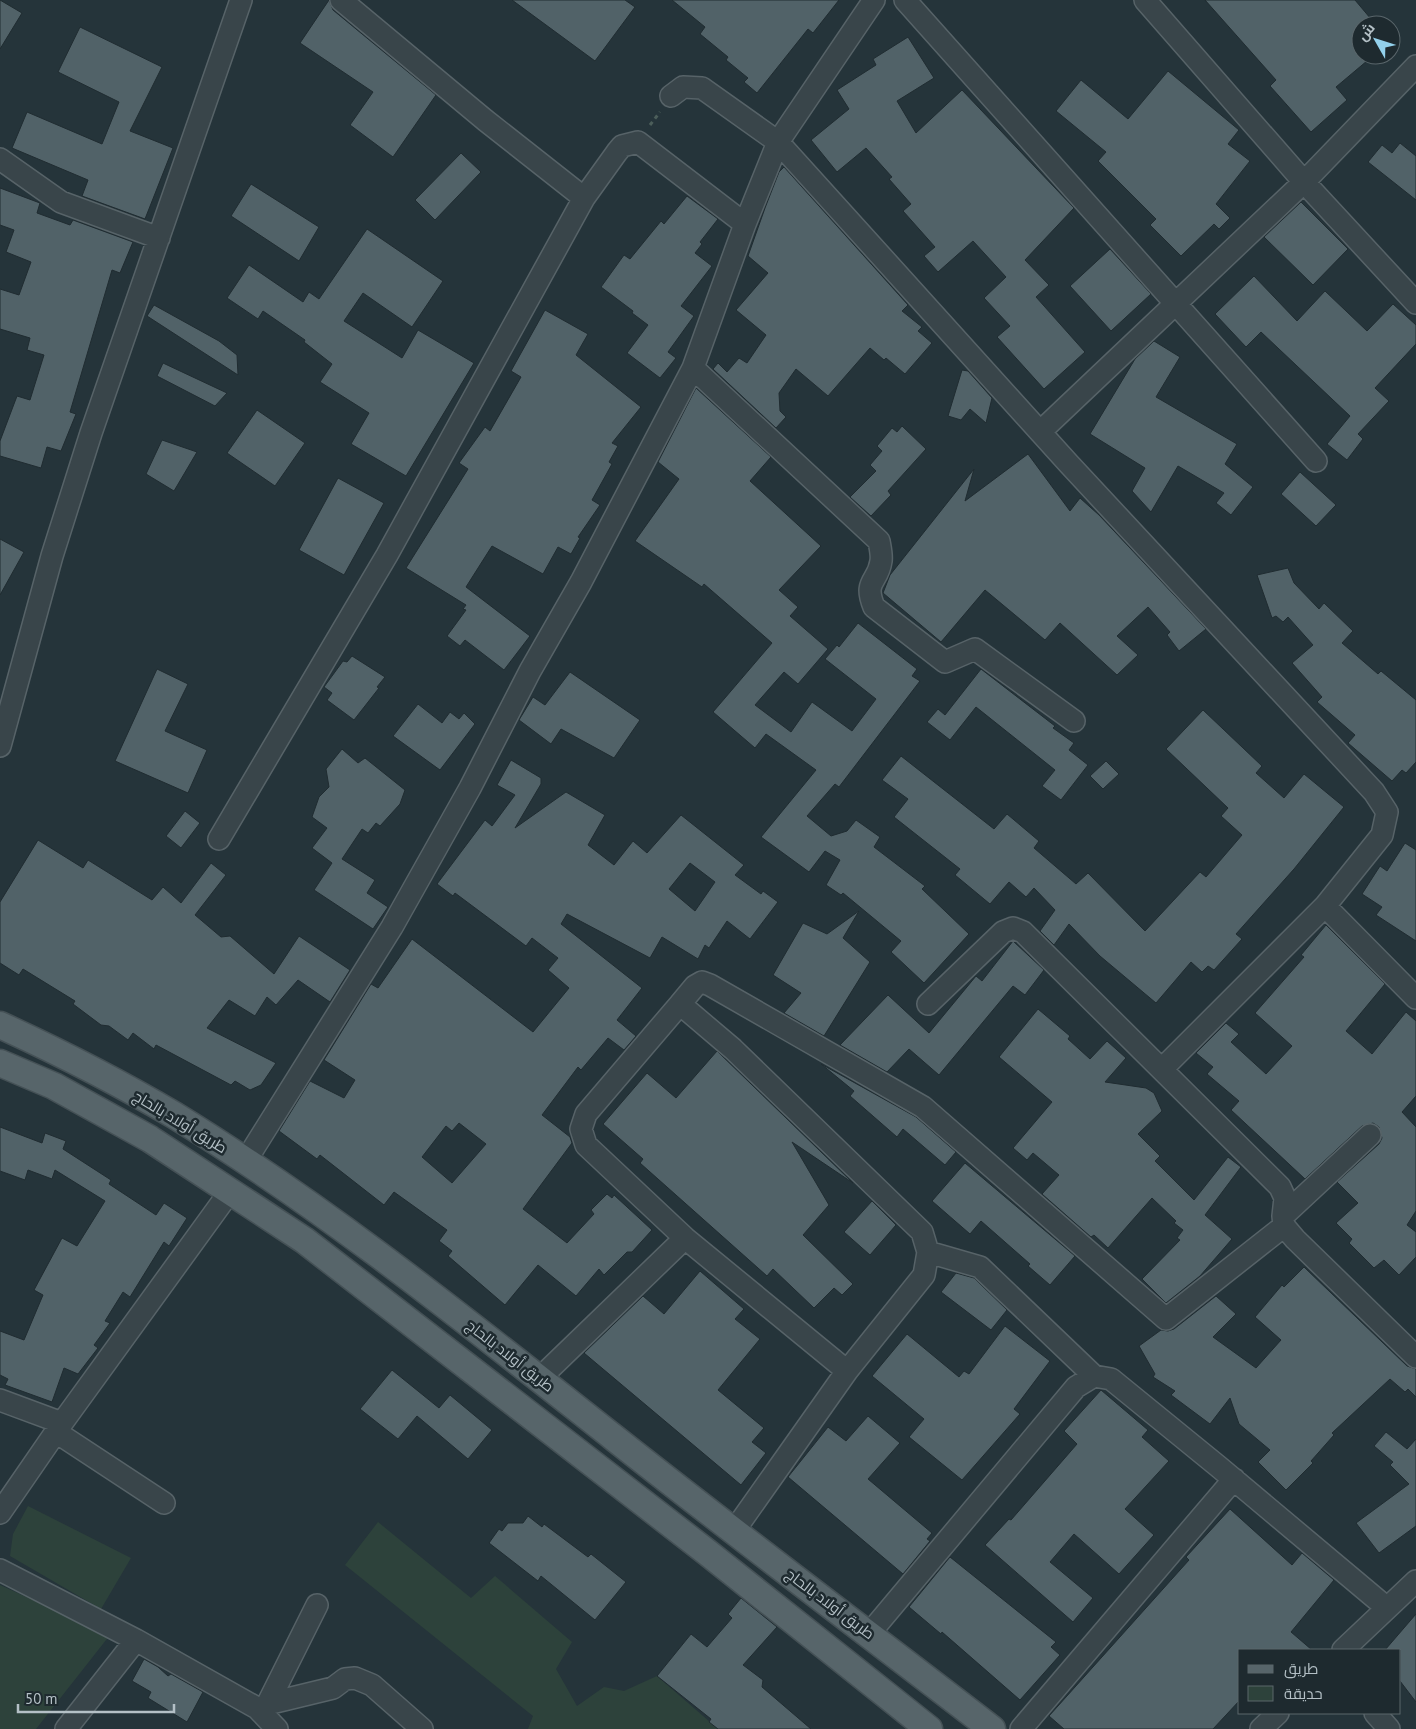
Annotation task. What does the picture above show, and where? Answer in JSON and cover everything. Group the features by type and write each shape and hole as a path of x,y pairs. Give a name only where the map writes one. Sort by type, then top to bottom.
{"main road":[{"name":"طريق أولاد بالحاج","path":"5,1023 173,1115 326,1217 488,1337 734,1531 992,1729"},
{"name":"طريق أولاد بالحاج","path":"0,1063 54,1086 150,1139 231,1190 312,1246 731,1571 929,1729"}],"street":[{"path":"0,746 52,556 91,433 241,0"},
{"path":"341,0 485,120 584,198"},
{"path":"245,1162 392,927 470,788 530,671 581,582 693,368 745,224 778,142 874,0"},
{"path":"905,0 1316,461"},
{"path":"1145,0 1304,182 1416,303"},
{"path":"1040,432 1304,182 1415,70"},
{"path":"672,96 683,87 702,88 778,142 1212,620 1374,792 1387,812 1382,835 1325,906 1162,1069"},
{"path":"219,839 388,556 584,198 622,146 638,142 745,224"},
{"path":"0,159 61,202 159,238"},
{"path":"693,368 879,541 881,562 870,584 870,596 874,608 945,662 975,649 1074,721"},
{"path":"1325,906 1416,998"},
{"path":"928,1004 1003,932 1013,928 1024,932 1280,1187 1285,1198 1283,1220 1295,1239 1416,1357"},
{"path":"847,1371 685,1238 586,1145 581,1129 586,1114 695,986 702,982 710,984 923,1107 1166,1319 1283,1220 1370,1135"},
{"path":"680,1004 733,1049 922,1232 928,1252 924,1275 847,1371 734,1531"},
{"path":"0,1513 59,1427 231,1190"},
{"path":"540,1379 685,1238"},
{"path":"928,1252 980,1267 1094,1376 1111,1379 1387,1608"},
{"path":"869,1634 1076,1387 1094,1376"},
{"path":"0,1400 59,1427 164,1503"},
{"path":"1021,1729 1234,1480"},
{"path":"0,1570 265,1708 277,1729"},
{"path":"1344,1649 1416,1581"},
{"path":"265,1708 316,1605"},
{"path":"66,1729 136,1640"},
{"path":"265,1708 333,1688 345,1679 355,1678 372,1685 422,1729"},
{"path":"1261,1729 1277,1714"},
{"path":"1375,1714 1389,1729"}],"path":[{"path":"638,142 672,96"}],"green space":[{"path":"28,1506 131,1558 101,1609 10,1556 13,1534"},
{"path":"378,1522 471,1598 495,1576 572,1642 556,1669 577,1706 604,1687 624,1691 657,1676 718,1729 528,1729 533,1716 345,1565"},
{"path":"0,1585 110,1635 36,1729 0,1729"}],"building":[{"path":"0,0 22,13 0,49"},
{"path":"329,0 333,10 436,95 393,157 350,125 373,92 300,43"},
{"path":"512,0 625,0 635,7 595,61"},
{"path":"672,0 839,0 813,33 808,29 757,93 744,82 748,78 726,60 728,57 700,34 705,27"},
{"path":"1205,0 1355,0 1368,15 1351,15 1351,65 1362,65 1336,87 1347,100 1311,132 1270,86 1276,80"},
{"path":"80,27 162,67 130,131 173,148 145,219 82,196 88,180 12,148 27,112 102,144 119,102 58,72"},
{"path":"908,37 934,78 897,101 916,133 962,90 1074,208 1025,260 1049,285 1036,297 1085,352 1044,389 997,337 1010,326 984,298 1006,277 973,241 938,272 924,256 935,247 903,211 911,204 889,179 892,177 866,148 837,172 811,140 849,109 837,90 876,65 873,59"},
{"path":"1168,71 1239,130 1228,144 1250,161 1216,204 1230,218 1219,229 1214,224 1181,256 1150,225 1156,219 1098,161 1106,152 1056,111 1081,80 1128,119"},
{"path":"1400,143 1416,156 1416,200 1368,162 1382,145 1392,153"},
{"path":"461,153 481,172 435,220 415,200"},
{"path":"784,167 908,305 902,311 922,327 918,331 932,343 905,374 886,358 884,360 870,348 828,396 796,369 779,393 780,411 786,417 776,428 713,369 718,363 727,372 739,358 747,363 766,335 736,310 768,273 748,256 779,172"},
{"path":"251,184 319,227 299,261 231,216"},
{"path":"0,188 40,203 37,213 70,225 73,220 133,242 120,273 112,270 70,412 76,414 61,451 47,447 41,468 0,456 0,441 17,396 30,400 44,355 27,350 30,338 0,329 0,289 19,295 31,262 6,252 14,230 0,225"},
{"path":"687,196 718,219 700,242 702,244 695,253 712,266 681,306 694,316 668,352 676,358 660,378 627,353 648,325 601,287 624,255 630,259 661,221 664,224"},
{"path":"1301,202 1348,249 1313,285 1264,237"},
{"path":"367,229 443,281 412,327 363,293 344,321 402,358 418,330 474,363 406,476 351,444 369,413 320,382 332,364 304,342 305,340 263,311 258,319 227,298 249,265 303,302 309,292 319,299"},
{"path":"1110,249 1151,294 1111,331 1070,286"},
{"path":"1254,276 1297,321 1325,291 1367,331 1393,304 1416,325 1416,344 1375,388 1389,401 1358,434 1363,439 1347,460 1327,444 1350,416 1261,332 1246,347 1215,314"},
{"path":"154,305 219,341 237,355 238,375 147,316"},
{"path":"545,310 588,334 576,355 641,407 612,443 618,446 609,462 612,464 592,500 600,505 578,537 580,538 571,554 558,547 543,574 492,546 466,587 530,636 504,670 465,640 460,646 447,636 466,610 463,609 466,605 406,568 468,469 459,463 485,427 490,431 521,377 511,371"},
{"path":"1154,341 1180,357 1156,397 1237,444 1225,464 1253,487 1231,515 1216,503 1224,493 1178,466 1151,512 1132,491 1145,468 1090,434 1135,359"},
{"path":"163,363 227,393 215,406 157,376"},
{"path":"962,370 968,371 992,398 986,423 970,409 961,420 948,416"},
{"path":"696,388 771,457 750,481 821,546 779,590 798,607 790,616 828,649 798,684 784,672 755,705 791,732 812,702 852,731 876,699 825,659 837,645 839,647 858,623 917,669 912,676 920,681 839,787 835,784 807,816 831,836 847,831 856,820 880,837 874,847 925,886 922,889 969,934 924,983 891,952 901,941 843,893 841,895 826,885 840,860 825,851 809,872 761,837 816,770 766,734 755,748 713,712 772,643 704,584 702,587 635,541 679,479 658,462"},
{"path":"257,410 305,443 275,486 227,453"},
{"path":"902,426 926,449 888,491 891,495 871,516 850,497 876,471 870,465 882,451 877,446 892,428 897,432"},
{"path":"162,440 197,452 174,491 146,474"},
{"path":"1028,454 1070,511 1080,498 1099,515 1206,629 1179,651 1167,635 1170,632 1148,607 1117,636 1138,655 1117,675 1060,623 1045,640 985,590 941,642 883,593 890,575 974,469 965,501"},
{"path":"1300,472 1336,505 1316,526 1281,494"},
{"path":"338,478 384,503 344,575 299,550"},
{"path":"0,539 24,552 0,595"},
{"path":"1288,568 1294,583 1319,609 1324,603 1353,631 1342,643 1378,674 1381,671 1416,700 1416,762 1406,773 1402,770 1392,781 1348,743 1355,735 1317,702 1322,697 1292,663 1313,645 1288,617 1283,622 1276,616 1272,618 1257,575"},
{"path":"352,656 385,677 377,687 379,688 354,720 327,700 332,693 324,687 343,661 347,662"},
{"path":"157,669 188,684 165,731 207,750 188,793 115,761"},
{"path":"981,669 1074,743 1069,750 1088,765 1061,800 1042,786 1055,770 976,707 950,740 927,722 938,709 945,715"},
{"path":"570,672 640,720 614,758 561,729 551,744 519,720 533,697 545,705"},
{"path":"418,704 442,723 450,712 459,719 464,713 475,724 440,770 393,736"},
{"path":"1203,710 1262,766 1256,773 1284,798 1304,774 1344,807 1294,869 1236,934 1242,939 1214,970 1208,966 1202,972 1191,962 1156,1003 1100,956 1069,924 1054,945 1040,931 1055,910 1034,888 1026,897 1009,882 990,904 955,875 960,869 894,817 908,799 882,780 901,756 994,829 1007,814 1039,841 1034,848 1076,884 1088,873 1145,931 1200,872 1206,877 1242,835 1221,816 1228,808 1166,749"},
{"path":"342,749 358,763 365,758 405,790 400,804 380,826 376,823 368,833 362,829 342,859 375,880 367,893 388,907 373,929 314,890 332,863 312,848 327,828 312,817 319,797 329,787 326,769"},
{"path":"511,760 541,778 541,784 515,828 566,792 605,815 588,845 614,865 633,841 647,853 681,815 744,865 735,875 761,894 763,891 778,902 750,939 727,921 709,948 705,945 698,959 662,937 650,958 567,914 561,924 642,988 617,1020 636,1036 624,1050 608,1038 581,1070 578,1067 542,1115 570,1137 572,1143 523,1209 567,1243 594,1214 591,1210 607,1194 612,1198 614,1195 652,1230 632,1252 627,1252 604,1275 599,1269 576,1296 538,1265 505,1305 448,1256 452,1251 439,1241 447,1230 394,1192 384,1205 320,1155 317,1159 279,1131 310,1081 344,1098 355,1080 324,1060 371,984 378,988 412,939 533,1032 569,988 548,970 558,958 532,938 526,946 455,893 453,896 437,884 485,820 492,826 515,795 497,785","holes":["690,863 715,882 695,911 669,889","459,1123 486,1144 452,1183 422,1157 446,1126 452,1131"]},
{"path":"1106,761 1119,774 1103,789 1090,776"},
{"path":"185,811 200,823 181,848 166,836"},
{"path":"38,840 83,868 88,860 152,900 163,887 181,903 211,863 226,875 195,915 221,937 230,936 274,974 299,936 350,970 330,1002 298,980 276,1005 267,997 255,1016 229,1000 207,1028 276,1063 261,1085 250,1090 235,1081 231,1085 156,1045 154,1049 133,1033 128,1040 109,1026 101,1025 73,1004 75,1001 23,969 19,975 0,963 0,902"},
{"path":"1405,843 1416,850 1416,941 1376,915 1382,907 1362,894 1380,866 1387,871"},
{"path":"859,911 843,938 870,962 824,1036 784,1013 801,993 773,975 803,923 827,934"},
{"path":"1326,925 1385,984 1346,1031 1372,1054 1406,1012 1416,1021 1416,1096 1402,1112 1416,1127 1416,1211 1407,1225 1416,1232 1416,1257 1399,1275 1384,1260 1374,1268 1349,1243 1352,1239 1336,1223 1358,1203 1337,1182 1379,1144 1382,1138 1379,1127 1373,1123 1362,1126 1305,1179 1231,1110 1239,1101 1207,1074 1213,1067 1196,1053 1226,1023 1239,1034 1231,1042 1266,1074 1292,1046 1255,1013 1304,957 1301,955"},
{"path":"1013,941 1044,970 1025,995 1013,986 939,1075 909,1049 887,1072 840,1045 888,995 929,1033 976,976 982,981"},
{"path":"1038,1009 1070,1036 1068,1039 1090,1059 1107,1041 1126,1058 1105,1082 1146,1088 1154,1093 1162,1111 1138,1134 1160,1156 1155,1161 1194,1200 1228,1157 1241,1167 1205,1215 1232,1239 1200,1276 1166,1303 1142,1279 1180,1240 1177,1238 1183,1230 1174,1223 1176,1221 1152,1198 1108,1248 1094,1235 1091,1237 1042,1194 1059,1175 1033,1153 1027,1160 1013,1148 1052,1102 999,1057"},
{"path":"717,1051 853,1183 792,1142 829,1205 803,1235 853,1284 842,1295 834,1288 814,1308 773,1269 767,1276 640,1163 643,1159 603,1124 647,1073 676,1098"},
{"path":"821,1064 916,1117 956,1152 945,1165 903,1129 897,1137 850,1096 854,1091"},
{"path":"0,1127 42,1143 45,1133 66,1141 63,1149 111,1180 109,1184 156,1215 164,1203 187,1218 169,1246 164,1242 130,1297 123,1292 105,1321 110,1323 94,1345 98,1348 78,1374 64,1368 52,1402 5,1385 8,1379 0,1375 0,1331 24,1340 43,1295 34,1290 62,1238 77,1246 105,1201 55,1170 52,1179 28,1170 25,1180 0,1171"},
{"path":"965,1163 1075,1256 1050,1285 1028,1266 1030,1264 981,1221 970,1234 932,1201"},
{"path":"872,1201 896,1225 870,1255 844,1232"},
{"path":"1304,1267 1407,1366 1416,1369 1416,1397 1408,1389 1405,1392 1390,1379 1332,1433 1334,1435 1311,1461 1313,1463 1286,1490 1258,1462 1270,1450 1239,1424 1230,1398 1210,1424 1171,1395 1175,1391 1153,1377 1155,1374 1139,1346 1161,1330 1168,1331 1174,1329 1216,1296 1236,1314 1213,1337 1256,1368 1281,1340 1255,1317 1282,1285 1284,1287"},
{"path":"700,1271 744,1309 735,1319 760,1339 718,1390 764,1428 752,1442 766,1453 741,1485 584,1353 643,1296 664,1314"},
{"path":"956,1273 974,1278 1007,1310 991,1330 941,1292"},
{"path":"1005,1326 1050,1361 1014,1409 1020,1414 962,1480 909,1437 924,1419 872,1376 907,1334 959,1377 964,1371 969,1374"},
{"path":"392,1370 439,1408 450,1395 492,1430 468,1459 417,1416 398,1439 360,1409"},
{"path":"1101,1390 1148,1430 1142,1437 1169,1461 1125,1509 1154,1535 1119,1574 1074,1534 1050,1562 1093,1598 1073,1622 985,1545 1009,1519 1011,1520 1077,1444 1064,1431"},
{"path":"868,1416 900,1443 868,1479 932,1533 927,1539 930,1541 903,1574 788,1477 828,1427 846,1441"},
{"path":"1386,1432 1407,1449 1416,1439 1416,1526 1379,1553 1356,1523 1409,1484 1390,1465 1393,1462 1374,1446"},
{"path":"1230,1509 1292,1565 1302,1553 1334,1580 1291,1632 1311,1649 1238,1649 1238,1702 1213,1729 1064,1729 1049,1716 1189,1560 1186,1557"},
{"path":"528,1516 542,1527 544,1524 588,1557 591,1554 626,1582 595,1620 541,1576 538,1581 489,1543 499,1529 502,1531 508,1523 523,1523"},
{"path":"950,1557 1056,1642 1051,1647 1060,1655 1020,1700 942,1632 941,1634 909,1607"},
{"path":"741,1598 777,1627 743,1665 763,1680 762,1687 811,1729 718,1729 709,1722 711,1719 657,1676 691,1634 707,1647 732,1618 728,1614"},
{"path":"1416,1614 1416,1702 1401,1682 1401,1649 1386,1649"},
{"path":"144,1659 158,1667 168,1676 171,1674 203,1692 187,1722 148,1698 151,1692 132,1681"}]}
